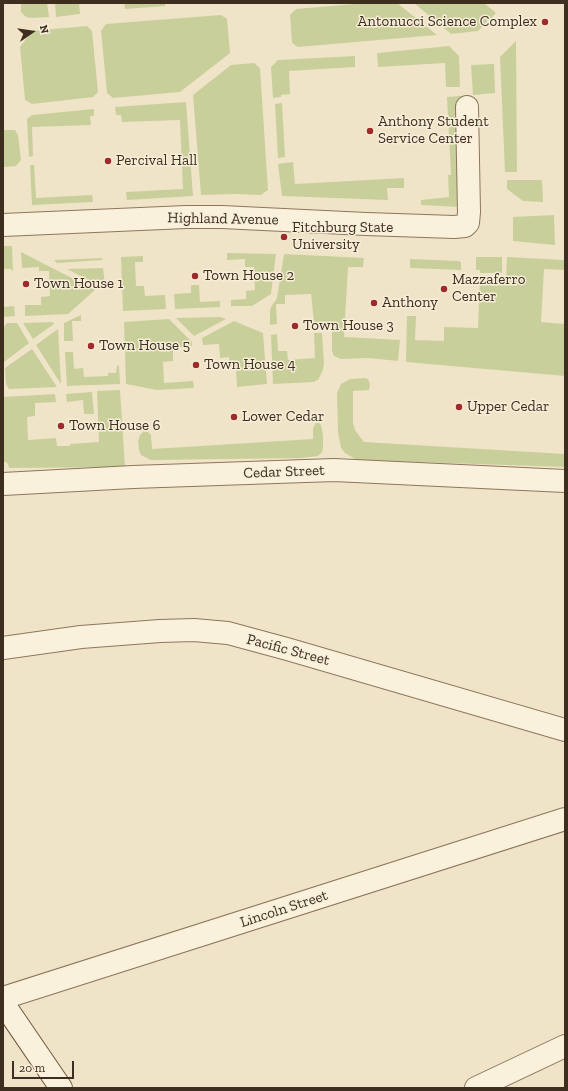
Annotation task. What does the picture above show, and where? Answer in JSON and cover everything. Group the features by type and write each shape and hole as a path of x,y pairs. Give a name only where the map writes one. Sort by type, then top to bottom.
{"street":[{"name":"Highland Avenue","path":"3,225 186,217 222,217 366,224 465,226 468,223 469,212 467,106"},
{"name":"Cedar Street","path":"3,484 133,477 334,470 565,481"},
{"name":"Pacific Street","path":"3,648 81,637 160,631 194,630 228,633 288,648 565,730"},
{"name":"Lincoln Street","path":"3,998 565,819"},
{"path":"3,1003 61,1088"},
{"path":"476,1088 565,1046"}],"green space":[{"path":"21,3 47,3 49,17 26,17 21,12"},
{"path":"55,3 79,3 80,14 56,17"},
{"path":"124,3 165,3 165,6 125,9"},
{"path":"366,3 397,3 437,35 298,47 292,43 290,15 296,9"},
{"path":"414,3 484,3 496,13 478,31 451,34"},
{"path":"221,15 227,19 230,53 180,92 113,98 107,93 101,31 106,24"},
{"path":"87,26 92,31 98,92 93,97 32,104 25,100 20,47 32,31"},
{"path":"516,41 517,172 505,172 500,57"},
{"path":"449,46 459,56 460,87 446,87 445,63 378,67 377,53"},
{"path":"355,56 355,67 289,71 290,94 273,98 271,67 278,60"},
{"path":"254,63 260,68 268,190 261,195 201,195 193,95 231,65"},
{"path":"494,64 495,93 473,95 471,65"},
{"path":"461,96 461,102 456,102 462,200 459,207 421,205 421,200 449,197 448,175 451,175 447,97"},
{"path":"186,102 193,196 127,200 126,192 183,189 180,120 122,122 121,115 116,115 115,107"},
{"path":"282,103 285,157 278,158 275,104"},
{"path":"94,109 94,116 90,116 91,125 32,127 33,156 29,157 27,119 32,115"},
{"path":"3,130 15,130 18,135 21,160 16,166 3,167"},
{"path":"293,162 295,184 404,178 404,188 387,188 388,200 282,196 278,164"},
{"path":"30,165 34,165 36,198 92,195 93,202 32,205"},
{"path":"507,180 542,180 543,202 523,201 507,189"},
{"path":"554,215 555,245 513,241 513,217"},
{"path":"3,246 12,246 13,272 11,269 3,269"},
{"path":"21,252 95,290 68,314 25,316 25,305 41,305 41,297 50,296 49,271 39,271 39,267 22,268"},
{"path":"227,253 276,254 271,294 252,306 231,306 231,300 246,299 246,291 255,290 254,267 245,267 245,259 227,260"},
{"path":"284,254 364,258 363,267 348,267 344,337 400,340 398,361 368,358 341,359 334,356 332,351 332,322 314,322 311,294 285,295 285,304 276,304 277,324 270,325 270,311 277,298"},
{"path":"143,256 143,262 135,262 136,286 144,286 145,296 165,295 166,309 123,311 121,257"},
{"path":"476,257 502,257 502,273 480,273 480,270 476,270"},
{"path":"507,257 565,260 565,270 544,269 541,322 565,324 565,376 406,362 407,316 416,316 415,340 444,341 444,327 478,328 480,278 506,279"},
{"path":"102,258 102,260 57,263 54,260"},
{"path":"410,259 458,261 461,262 461,270 410,268"},
{"path":"103,268 105,285 100,286 67,269"},
{"path":"191,285 199,285 200,302 220,301 220,307 175,309 174,294 191,293"},
{"path":"14,306 15,316 3,317 3,307"},
{"path":"81,315 81,321 72,321 73,341 64,341 64,323"},
{"path":"220,317 226,319 194,336 176,318"},
{"path":"169,319 192,342 192,346 173,347 173,361 163,362 164,383 193,381 194,388 157,390 126,384 124,322"},
{"path":"234,321 263,333 267,384 237,387 236,368 230,368 229,357 220,358 219,344 203,345 202,338"},
{"path":"53,322 54,324 33,339 23,323"},
{"path":"7,323 17,323 29,343 4,362 3,328"},
{"path":"58,329 61,384 36,345"},
{"path":"314,333 322,333 324,364 318,380 313,382 273,384 271,335 277,334 278,351 287,351 288,360 315,358"},
{"path":"32,349 57,387 9,389 6,384 5,368"},
{"path":"65,352 73,352 74,369 83,368 84,377 108,376 108,373 116,373 117,366 119,365 120,384 67,386"},
{"path":"350,379 368,379 370,384 369,390 353,391 353,423 355,430 364,442 565,454 565,467 357,460 345,453 341,448 338,432 337,393 341,384"},
{"path":"120,390 125,467 9,468 6,462 3,462 3,397 55,394 56,402 35,403 35,416 27,417 28,440 56,438 57,446 70,446 70,444 99,442 97,391"},
{"path":"92,392 94,414 84,414 83,400 67,402 66,394"},
{"path":"316,423 321,425 323,435 322,452 318,456 301,458 151,460 141,455 139,450 138,442 140,435 144,431 151,435 152,449 313,439 313,428"}],"place":[{"name":"Antonucci Science Complex","path":"545,22"},
{"name":"Anthony Student Service Center","path":"370,131"},
{"name":"Percival Hall","path":"108,161"},
{"name":"Fitchburg State University","path":"284,237"},
{"name":"Town House 2","path":"195,276"},
{"name":"Town House 1","path":"26,284"},
{"name":"Mazzaferro Center","path":"444,289"},
{"name":"Anthony","path":"374,303"},
{"name":"Town House 3","path":"295,326"},
{"name":"Town House 5","path":"91,346"},
{"name":"Town House 4","path":"196,365"},
{"name":"Upper Cedar","path":"459,407"},
{"name":"Lower Cedar","path":"234,417"},
{"name":"Town House 6","path":"61,426"}]}
